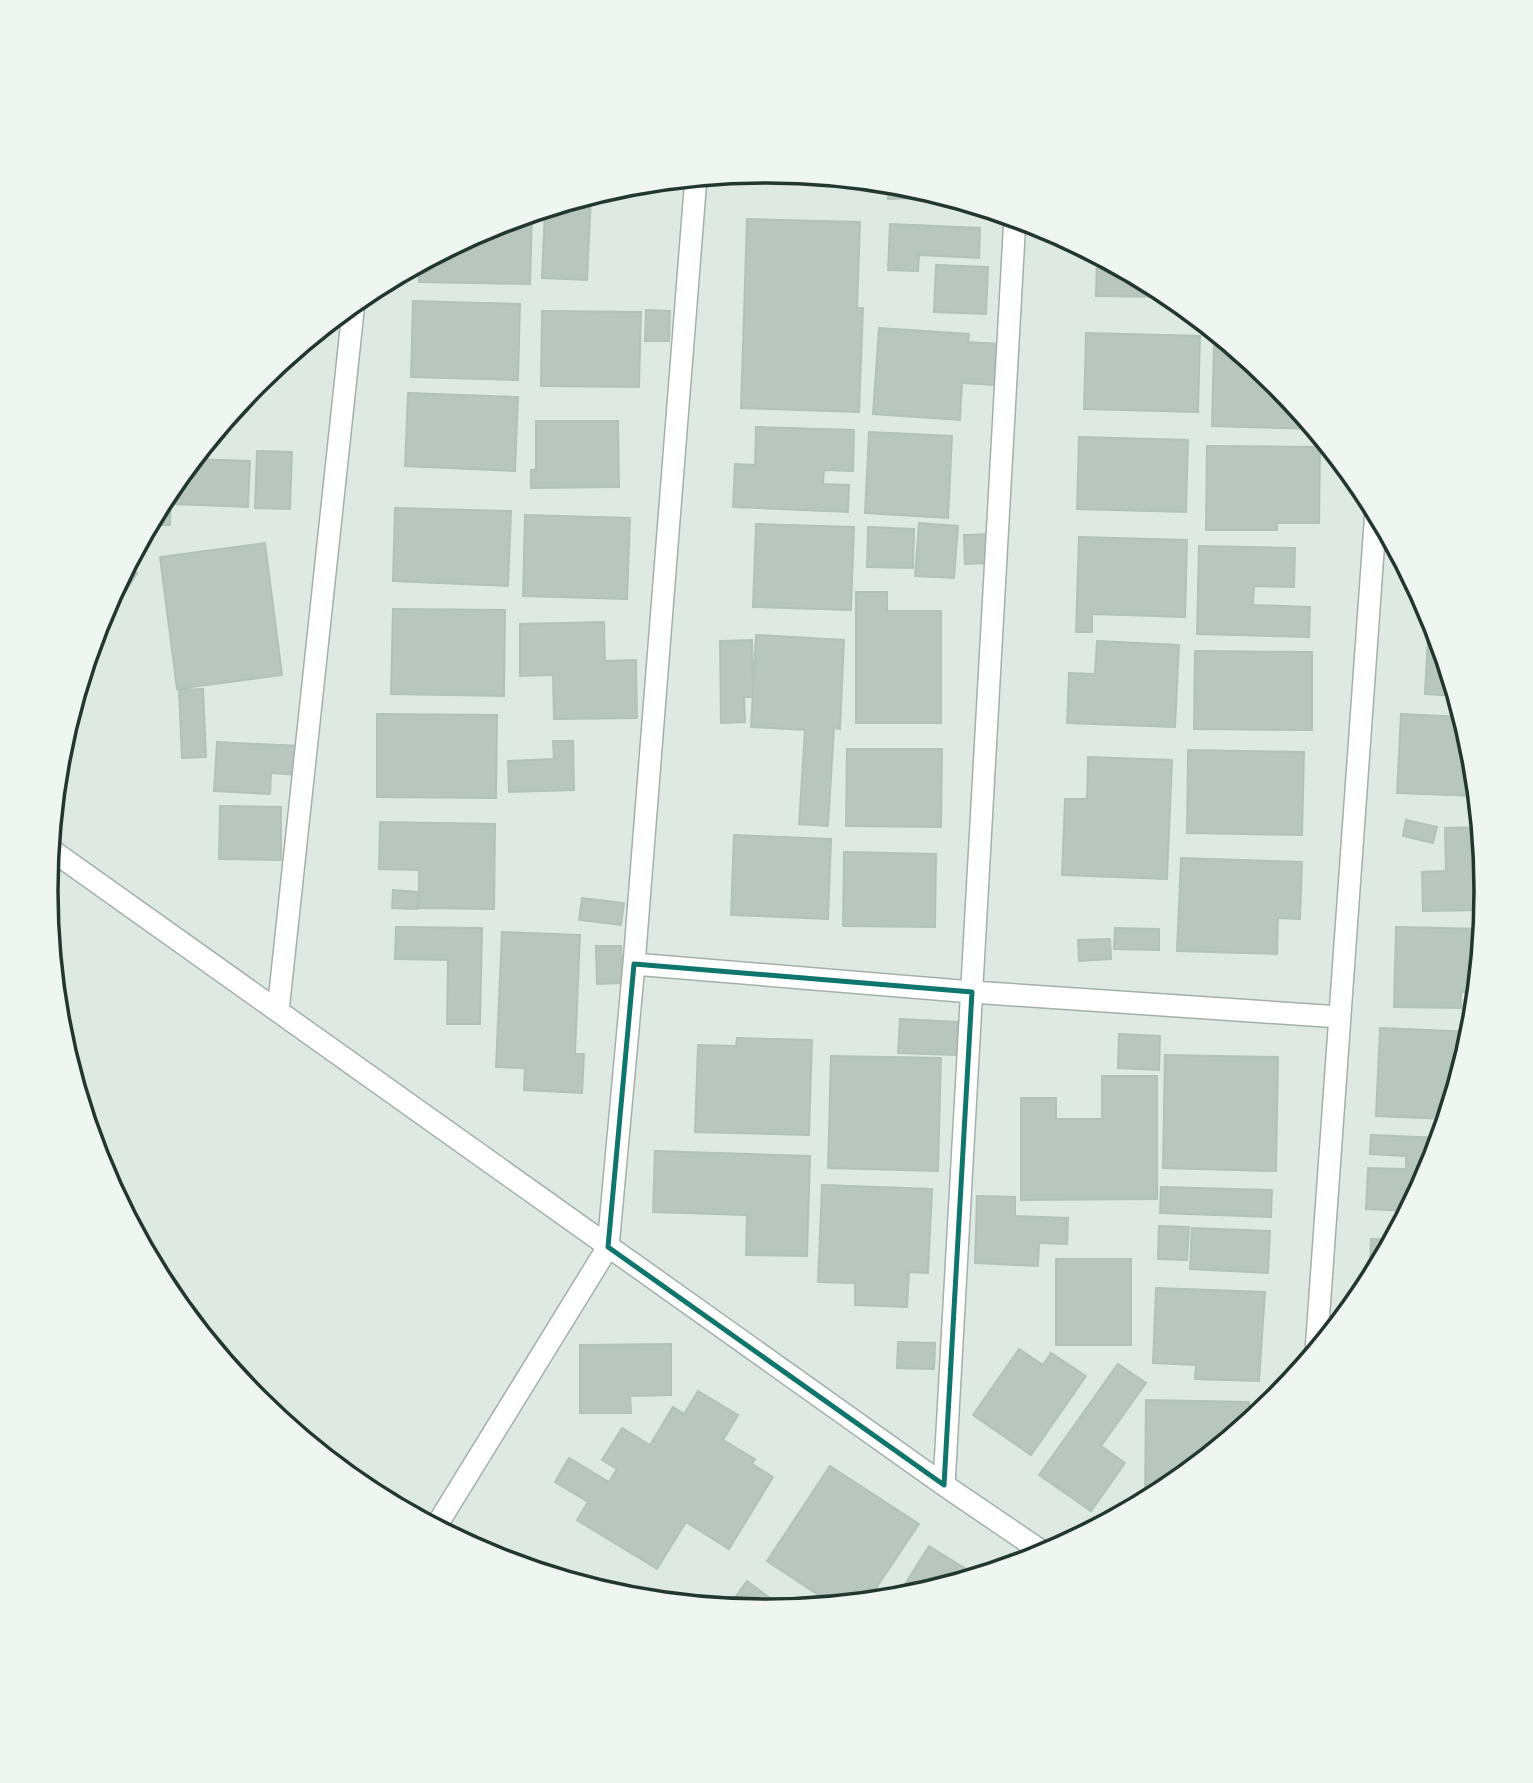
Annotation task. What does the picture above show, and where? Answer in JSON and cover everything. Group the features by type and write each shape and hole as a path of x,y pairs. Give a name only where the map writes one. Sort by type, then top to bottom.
{"street":[{"path":"440,1520 608,1247 634,964 695,187"},
{"path":"943,1485 1014,228"},
{"path":"278,1012 352,317"},
{"path":"1317,1337 1375,528"},
{"path":"59,855 943,1485 1035,1547"},
{"path":"634,964 972,992 1340,1017"}],"highlighted area":[{"path":"634,964 972,992 944,1485 608,1247"}],"building":[{"path":"888,193 914,198 888,199"},
{"path":"591,205 587,280 542,278 545,218"},
{"path":"747,219 860,222 857,308 863,308 859,412 741,408"},
{"path":"532,223 530,284 419,282 419,274 453,256"},
{"path":"890,224 980,228 979,258 919,255 918,271 888,270"},
{"path":"936,265 988,267 986,314 934,312"},
{"path":"1097,265 1151,297 1096,296"},
{"path":"413,301 520,304 518,380 411,377"},
{"path":"646,310 670,311 669,341 645,341"},
{"path":"542,311 641,312 639,387 541,386"},
{"path":"879,328 969,334 968,342 998,344 995,385 962,383 960,420 873,414"},
{"path":"1086,333 1200,336 1198,412 1084,409"},
{"path":"1214,344 1268,390 1303,429 1212,426"},
{"path":"408,393 518,397 515,471 405,466"},
{"path":"536,421 618,421 619,487 531,488 531,470 536,470"},
{"path":"756,427 854,430 853,471 824,470 823,484 849,485 848,512 733,507 735,464 755,465"},
{"path":"869,432 952,436 948,518 865,513"},
{"path":"1079,437 1188,440 1186,512 1077,509"},
{"path":"1207,446 1318,447 1320,449 1319,523 1277,523 1277,530 1206,530"},
{"path":"257,451 292,452 290,509 255,508"},
{"path":"204,459 250,461 248,507 174,504"},
{"path":"395,508 511,511 508,586 393,581"},
{"path":"170,509 170,525 160,525"},
{"path":"525,515 630,518 627,599 523,596"},
{"path":"919,523 958,526 954,578 915,576"},
{"path":"756,524 854,527 851,610 753,607"},
{"path":"868,527 914,529 913,568 867,567"},
{"path":"991,534 991,563 965,564 964,535"},
{"path":"1079,537 1187,540 1185,617 1092,614 1092,632 1076,632"},
{"path":"265,543 282,675 177,689 160,557"},
{"path":"1199,546 1295,548 1294,587 1254,586 1253,605 1310,607 1309,637 1197,634"},
{"path":"134,571 137,573 123,595"},
{"path":"856,592 887,592 887,611 941,611 941,723 856,723"},
{"path":"393,609 505,610 504,696 391,694"},
{"path":"604,622 605,661 636,660 637,718 554,719 553,675 520,676 520,624"},
{"path":"756,635 844,640 840,729 834,728 828,826 799,824 805,730 751,727"},
{"path":"1428,638 1447,695 1425,694"},
{"path":"752,640 753,697 744,697 745,722 721,723 720,641"},
{"path":"1097,641 1179,645 1175,727 1067,723 1069,673 1095,674"},
{"path":"1195,651 1312,652 1312,730 1194,729"},
{"path":"203,689 206,757 182,758 179,690"},
{"path":"377,714 497,715 496,798 377,797"},
{"path":"1401,714 1453,717 1468,796 1397,793"},
{"path":"553,741 573,741 574,790 509,792 508,761 554,759"},
{"path":"217,742 300,746 299,775 271,773 270,794 214,791"},
{"path":"847,749 942,749 941,827 846,826"},
{"path":"1188,750 1304,752 1302,835 1187,833"},
{"path":"1088,757 1172,760 1167,879 1062,875 1065,799 1087,799"},
{"path":"220,806 281,807 281,860 219,859"},
{"path":"1406,820 1437,827 1433,843 1403,836"},
{"path":"380,822 495,824 494,909 419,908 419,870 379,869"},
{"path":"1472,827 1475,910 1423,911 1422,872 1446,871 1445,828"},
{"path":"734,835 831,839 828,919 731,915"},
{"path":"844,852 936,854 935,927 843,926"},
{"path":"1181,858 1302,862 1300,919 1278,918 1277,954 1177,951"},
{"path":"393,890 418,892 417,909 392,908"},
{"path":"582,898 624,903 621,925 579,920"},
{"path":"396,927 482,928 480,1024 447,1024 448,960 395,959"},
{"path":"1396,927 1474,929 1468,992 1461,992 1461,1008 1394,1007"},
{"path":"1115,928 1159,929 1159,950 1114,949"},
{"path":"502,932 580,935 575,1054 584,1054 582,1093 524,1090 525,1068 496,1067"},
{"path":"1110,939 1111,959 1079,961 1078,940"},
{"path":"596,946 621,946 623,983 597,984"},
{"path":"900,1019 958,1022 957,1055 898,1053"},
{"path":"1380,1028 1462,1031 1438,1119 1376,1116"},
{"path":"1119,1034 1160,1036 1159,1070 1118,1068"},
{"path":"737,1038 812,1040 809,1135 695,1132 698,1045 736,1046"},
{"path":"1165,1055 1278,1057 1276,1171 1163,1168"},
{"path":"831,1056 941,1058 938,1171 828,1168"},
{"path":"1102,1076 1157,1076 1157,1199 1021,1200 1021,1098 1056,1098 1056,1119 1102,1119"},
{"path":"1371,1135 1431,1138 1399,1211 1366,1209 1368,1168 1406,1169 1406,1156 1370,1154"},
{"path":"655,1151 810,1156 807,1256 746,1255 747,1215 653,1212"},
{"path":"822,1185 932,1189 928,1273 909,1272 907,1307 855,1305 855,1283 818,1282"},
{"path":"1161,1187 1272,1190 1271,1217 1160,1213"},
{"path":"977,1196 1015,1197 1015,1216 1068,1218 1067,1244 1039,1243 1038,1266 975,1263"},
{"path":"1159,1226 1189,1227 1187,1260 1158,1259"},
{"path":"1192,1228 1270,1231 1268,1273 1190,1269"},
{"path":"1371,1239 1383,1240 1380,1246 1370,1262"},
{"path":"1056,1259 1131,1259 1131,1345 1056,1345"},
{"path":"1156,1288 1265,1292 1259,1381 1195,1379 1196,1365 1153,1363"},
{"path":"898,1342 935,1343 934,1369 897,1368"},
{"path":"671,1344 671,1395 630,1396 631,1413 580,1413 580,1345"},
{"path":"1019,1349 1043,1365 1051,1353 1086,1376 1031,1455 973,1415"},
{"path":"1118,1364 1146,1383 1101,1446 1125,1463 1091,1511 1039,1475"},
{"path":"698,1391 738,1415 723,1440 755,1459 752,1464 773,1477 729,1549 686,1522 657,1569 577,1520 588,1502 555,1482 569,1458 609,1482 617,1469 602,1460 622,1428 650,1445 673,1407 684,1414"},
{"path":"1146,1400 1249,1402 1249,1410 1234,1424 1198,1454 1145,1490"},
{"path":"830,1466 919,1524 874,1592 823,1598 767,1561"},
{"path":"929,1546 966,1569 950,1576 903,1587"},
{"path":"747,1581 772,1600 766,1600 734,1599"}]}
